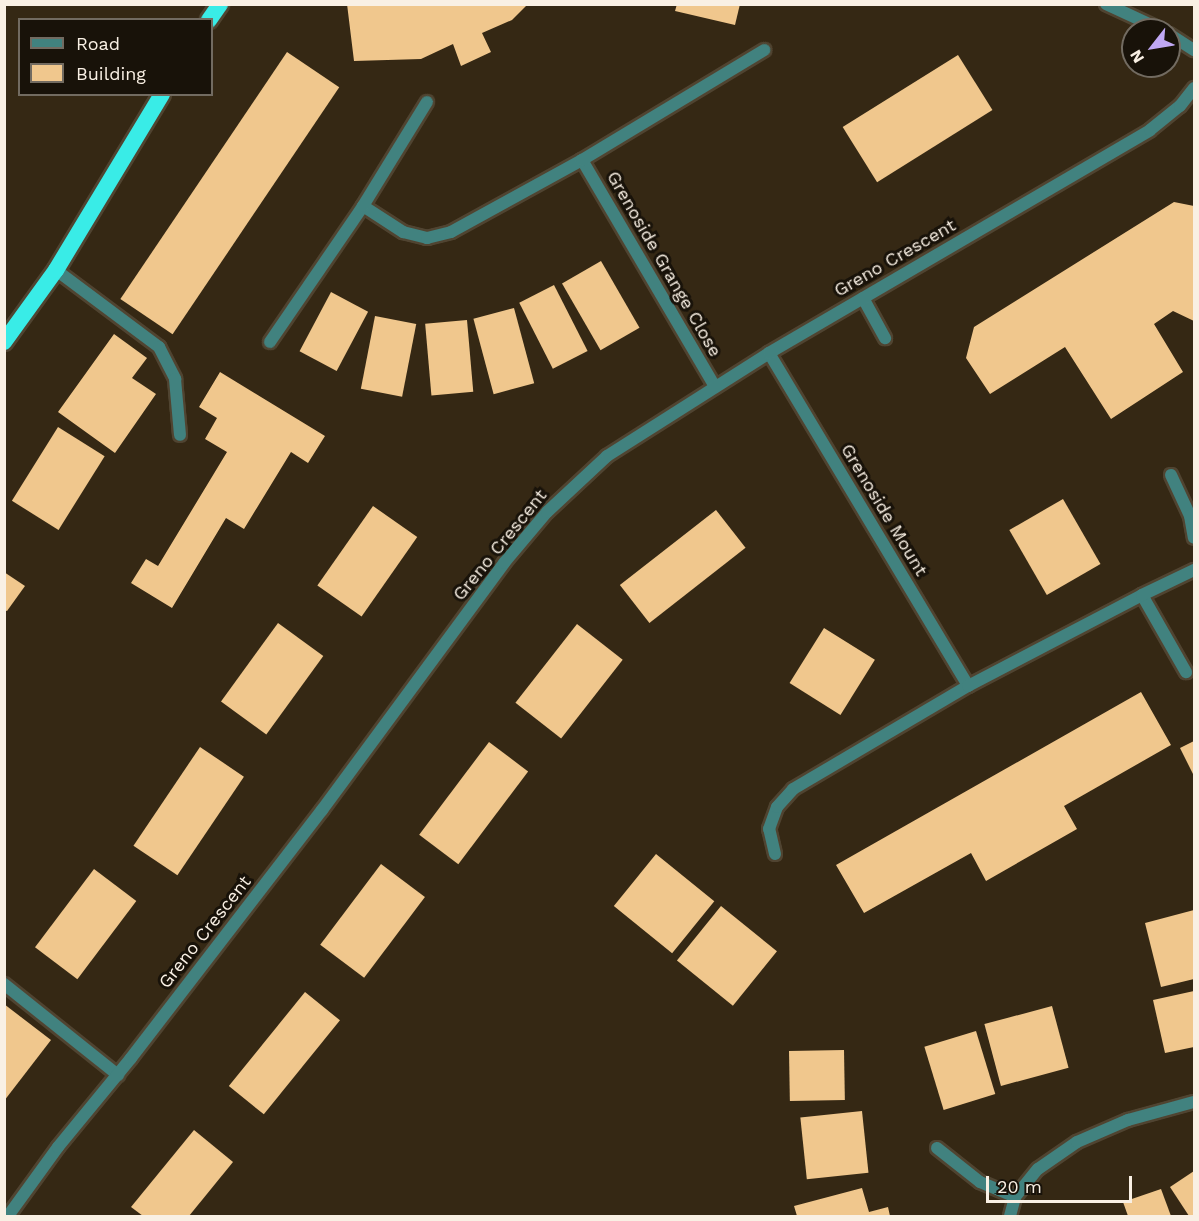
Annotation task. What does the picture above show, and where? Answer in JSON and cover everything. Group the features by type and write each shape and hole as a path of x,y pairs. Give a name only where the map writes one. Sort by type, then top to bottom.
{"highway":[{"path":"210,18 220,4"},
{"path":"5,341 56,270 161,96"}],"street":[{"path":"1106,4 1136,18"},
{"path":"1181,42 1194,50"},
{"name":"Grenoside Grange Close","path":"363,206 403,232 427,238 451,232 582,160 764,50"},
{"name":"Greno Crescent","path":"8,1216 58,1148 118,1075 322,810 504,563 547,512 607,456 769,353 1150,130 1180,106 1194,88"},
{"path":"270,342 363,206 427,102"},
{"name":"Grenoside Grange Close","path":"582,160 716,387"},
{"path":"56,270 159,347 174,379 180,435"},
{"path":"862,298 885,338"},
{"name":"Grenoside Mount","path":"769,353 968,686"},
{"path":"1171,475 1190,516 1194,538"},
{"path":"775,854 769,829 777,807 793,789 968,686 1194,570"},
{"path":"1142,595 1186,672"},
{"path":"4,984 118,1075"},
{"path":"1010,1216 1015,1197 1038,1169 1077,1142 1128,1120 1194,1102"},
{"path":"938,1148 980,1182 1015,1197"}],"building":[{"path":"347,4 528,4 512,20 482,33 491,52 461,66 453,44 421,59 354,61"},
{"path":"677,4 740,4 735,25 675,11"},
{"path":"287,52 339,87 173,334 120,299"},
{"path":"958,55 992,110 877,182 843,127"},
{"path":"1174,202 1194,206 1194,321 1173,311 1154,324 1183,372 1111,419 1065,347 990,394 966,358 974,327"},
{"path":"601,261 640,328 601,350 562,284"},
{"path":"554,285 588,351 553,369 519,303"},
{"path":"331,292 368,312 337,371 300,351"},
{"path":"514,308 534,383 494,394 473,319"},
{"path":"375,316 416,324 402,397 361,389"},
{"path":"467,320 473,392 431,395 425,324"},
{"path":"114,334 147,358 132,378 156,394 115,453 58,412"},
{"path":"220,372 325,436 308,463 291,452 244,529 226,518 172,608 131,583 146,559 158,566 227,452 205,439 217,418 199,407"},
{"path":"58,427 105,456 59,530 12,501"},
{"path":"1063,499 1100,564 1047,595 1009,530"},
{"path":"373,506 417,537 362,616 317,585"},
{"path":"716,510 746,548 649,623 620,585"},
{"path":"4,572 25,586 7,611 4,610"},
{"path":"278,623 323,656 266,734 221,701"},
{"path":"577,624 623,660 561,739 515,703"},
{"path":"824,628 875,660 840,715 790,683"},
{"path":"1141,692 1171,745 1064,806 1077,829 986,881 971,853 864,913 836,865"},
{"path":"1194,741 1194,776 1180,748"},
{"path":"489,742 528,771 458,864 419,835"},
{"path":"200,747 244,777 177,875 133,846"},
{"path":"656,854 714,901 672,953 614,906"},
{"path":"381,864 425,897 364,978 320,945"},
{"path":"94,869 136,901 77,979 35,947"},
{"path":"721,906 777,951 733,1006 677,960"},
{"path":"1194,910 1194,979 1161,987 1145,923"},
{"path":"1194,991 1194,1047 1165,1053 1153,1000"},
{"path":"305,992 340,1020 264,1114 229,1086"},
{"path":"4,1004 51,1040 4,1101"},
{"path":"1052,1006 1069,1068 1001,1086 984,1024"},
{"path":"976,1031 995,1094 944,1110 924,1047"},
{"path":"844,1050 845,1100 790,1101 789,1051"},
{"path":"862,1111 868,1173 807,1179 800,1117"},
{"path":"194,1130 233,1162 189,1216 143,1216 131,1207"},
{"path":"1194,1171 1194,1216 1189,1216 1170,1187"},
{"path":"862,1188 869,1212 888,1207 890,1216 797,1216 794,1206"},
{"path":"1161,1189 1171,1216 1128,1216 1123,1202"}]}
